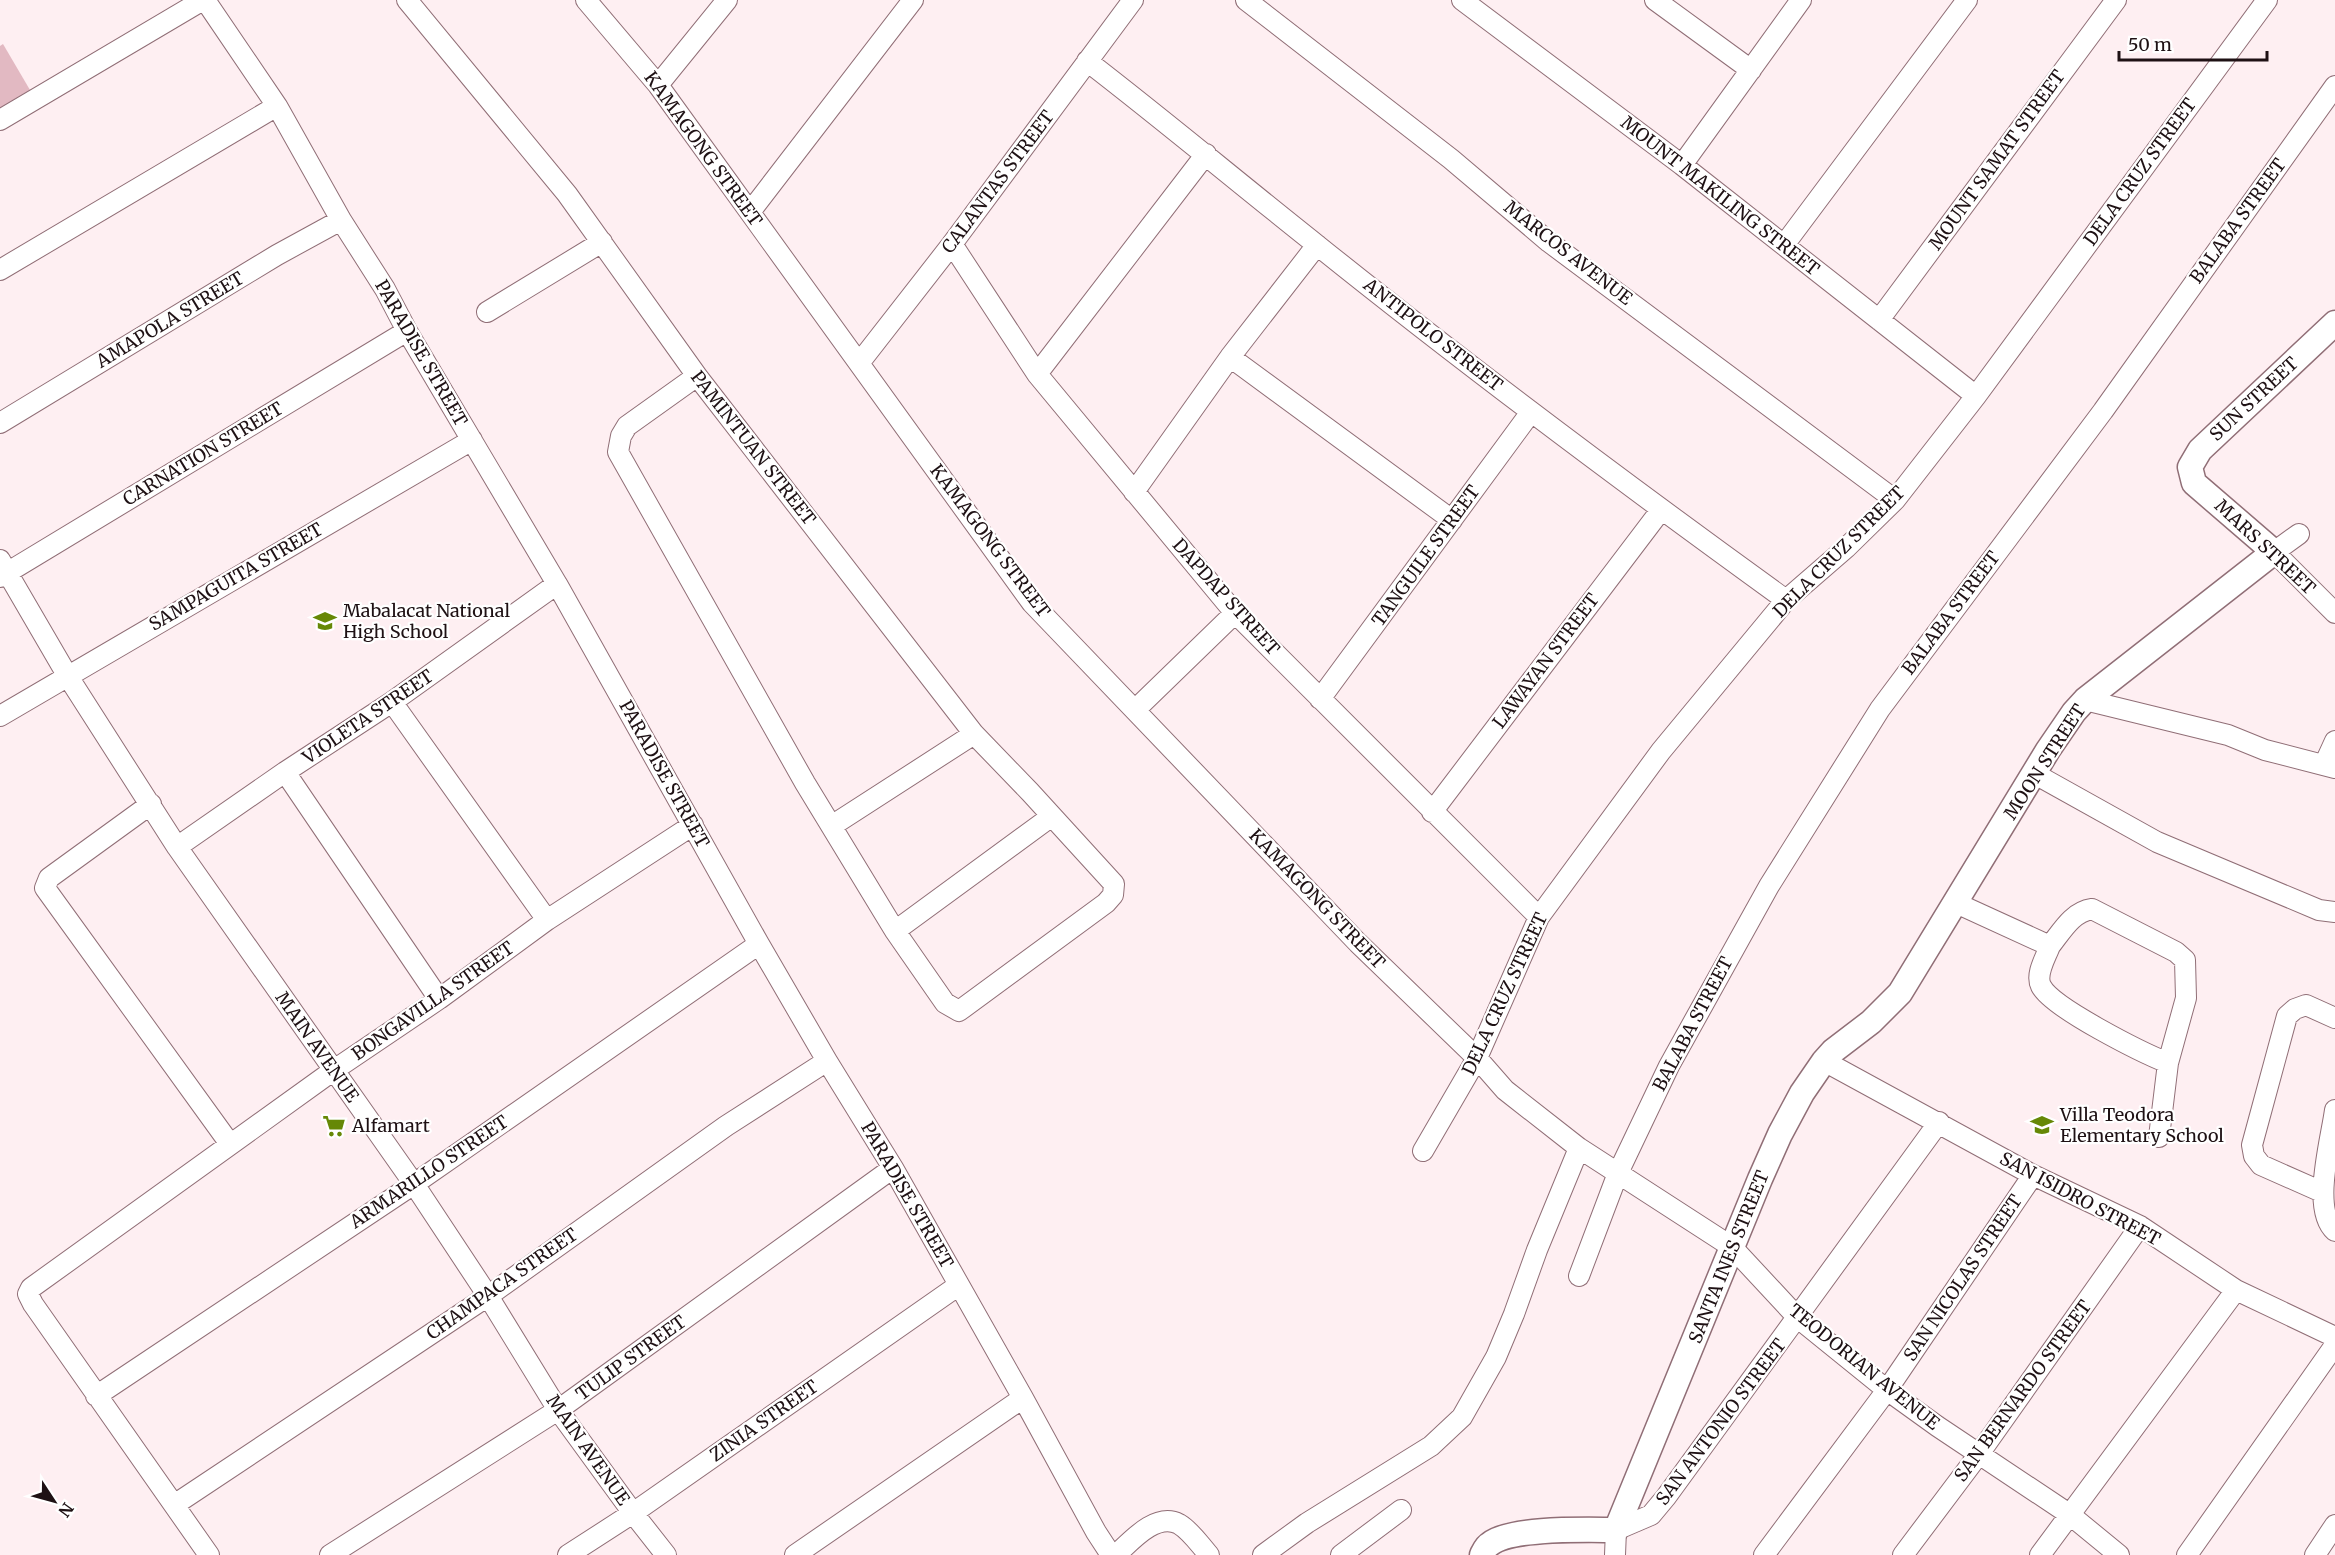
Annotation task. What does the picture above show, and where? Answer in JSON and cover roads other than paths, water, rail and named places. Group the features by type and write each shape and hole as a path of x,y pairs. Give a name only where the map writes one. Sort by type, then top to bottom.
{"street":[{"name":"PARADISE STREET","path":"204,0 277,106 341,220 385,289 407,331 557,584 759,944 893,1168 1111,1555"},
{"path":"0,120 204,0"},
{"name":"PAMINTUAN STREET","path":"407,0 567,194 697,376 974,734 1114,884 1113,895 1106,903 959,1011 945,1003 896,931"},
{"name":"KAMAGONG STREET","path":"586,0 658,85 1032,603 1358,943 1477,1058"},
{"path":"658,85 727,0"},
{"path":"750,213 913,0"},
{"name":"CALANTAS STREET","path":"860,362 952,244 1133,0"},
{"name":"MARCOS AVENUE","path":"1246,0 1451,159 1549,242 1895,500"},
{"name":"MOUNT MAKILING STREET","path":"1462,0 1682,165 1976,396"},
{"path":"1655,0 1751,70"},
{"path":"1682,165 1802,0"},
{"path":"1784,245 1967,0"},
{"name":"MOUNT SAMAT STREET","path":"1879,320 2116,0"},
{"name":"DELA CRUZ STREET","path":"1423,1151 1477,1058 1539,917 1661,751 1786,600 1846,548 1895,500 1976,396 2267,0"},
{"name":"ANTIPOLO STREET","path":"1087,61 1531,412 1660,510 1786,600"},
{"name":"BALABA STREET","path":"1579,1276 1618,1173 1669,1066 1758,906 1880,709 2103,411 2335,86"},
{"path":"0,270 277,106"},
{"path":"1037,374 1206,154"},
{"name":"AMAPOLA STREET","path":"0,423 277,255 341,220"},
{"path":"487,312 602,242"},
{"name":"DAPDAP STREET","path":"952,244 1037,374 1235,613 1539,917"},
{"path":"1134,492 1230,357 1317,245"},
{"name":"SUN STREET","path":"2194,483 2190,466 2200,450 2335,323"},
{"name":"CARNATION STREET","path":"2,570 407,331"},
{"path":"1230,357 1452,520"},
{"path":"697,376 627,426 621,436 618,452 805,783 896,931 1052,816"},
{"name":"TANGUILE STREET","path":"1320,699 1531,412"},
{"name":"SAMPAGUITA STREET","path":"0,716 472,440"},
{"name":"MARS STREET","path":"2194,483 2274,552 2335,613"},
{"name":"LAWAYAN STREET","path":"1432,812 1660,510"},
{"name":"MOON STREET","path":"1900,993 2066,723 2085,700 2299,534"},
{"name":"MAIN AVENUE","path":"2,570 177,847 414,1184 488,1296 558,1410 666,1555"},
{"name":"VIOLETA STREET","path":"177,847 392,702 557,584"},
{"path":"1135,710 1235,613"},
{"path":"2085,700 2228,735 2265,750 2329,767 2335,741"},
{"path":"392,702 547,920"},
{"path":"832,825 974,734"},
{"path":"285,772 439,999"},
{"path":"2035,774 2157,842 2319,910 2335,912"},
{"path":"151,804 49,878 45,888 230,1144"},
{"name":"BONGAVILLA STREET","path":"96,1396 33,1304 28,1294 31,1288 547,920 693,825"},
{"path":"1956,903 2050,946"},
{"path":"2159,1137 2168,1063 2186,998 2185,960 2176,952 2092,909 2083,910 2074,916 2050,946 2039,976 2040,985 2046,993 2072,1012 2138,1051 2168,1063"},
{"name":"ARMARILLO STREET","path":"96,1396 414,1184 759,944"},
{"name":"SANTA INES STREET","path":"1616,1555 1616,1530 1731,1247 1780,1134 1802,1093 1824,1061 1839,1046 1871,1022 1900,993"},
{"path":"2322,1192 2261,1165 2254,1156 2252,1145 2287,1016 2306,1005 2335,1018"},
{"name":"TEODORIAN AVENUE","path":"1477,1058 1505,1090 1579,1148 1731,1247 1797,1318 1887,1390 2069,1514 2119,1555"},
{"name":"CHAMPACA STREET","path":"174,1505 488,1296 726,1126 827,1061"},
{"name":"SAN ISIDRO STREET","path":"1824,1061 2033,1175 2140,1226 2236,1290 2335,1337"},
{"path":"2335,1110 2331,1163 2322,1192 2328,1225 2335,1231"},
{"name":"SAN ANTONIO STREET","path":"1616,1530 1651,1515 1939,1122"},
{"path":"1263,1555 1307,1523 1431,1446 1462,1417 1496,1357 1579,1148"},
{"name":"TULIP STREET","path":"330,1555 558,1410 893,1168"},
{"name":"SAN NICOLAS STREET","path":"1764,1555 1887,1390 2033,1175"},
{"name":"SAN BERNARDO STREET","path":"1903,1555 1978,1454 2140,1226"},
{"name":"ZINIA STREET","path":"568,1555 633,1513 959,1285"},
{"path":"2040,1555 2236,1290"},
{"path":"2187,1555 2335,1345"},
{"path":"96,1396 209,1555"},
{"path":"795,1555 1023,1398"},
{"path":"1341,1555 1401,1509"},
{"path":"1116,1555 1142,1530 1163,1521 1179,1524 1209,1555"},
{"path":"2315,1555 2335,1525"},
{"path":"1482,1555 1490,1543 1506,1536 1616,1530"}],"place":[{"name":"Mabalacat National High School","path":"325,621"},
{"name":"Villa Teodora Elementary School","path":"2042,1125"},
{"name":"Alfamart","path":"334,1126"}]}
